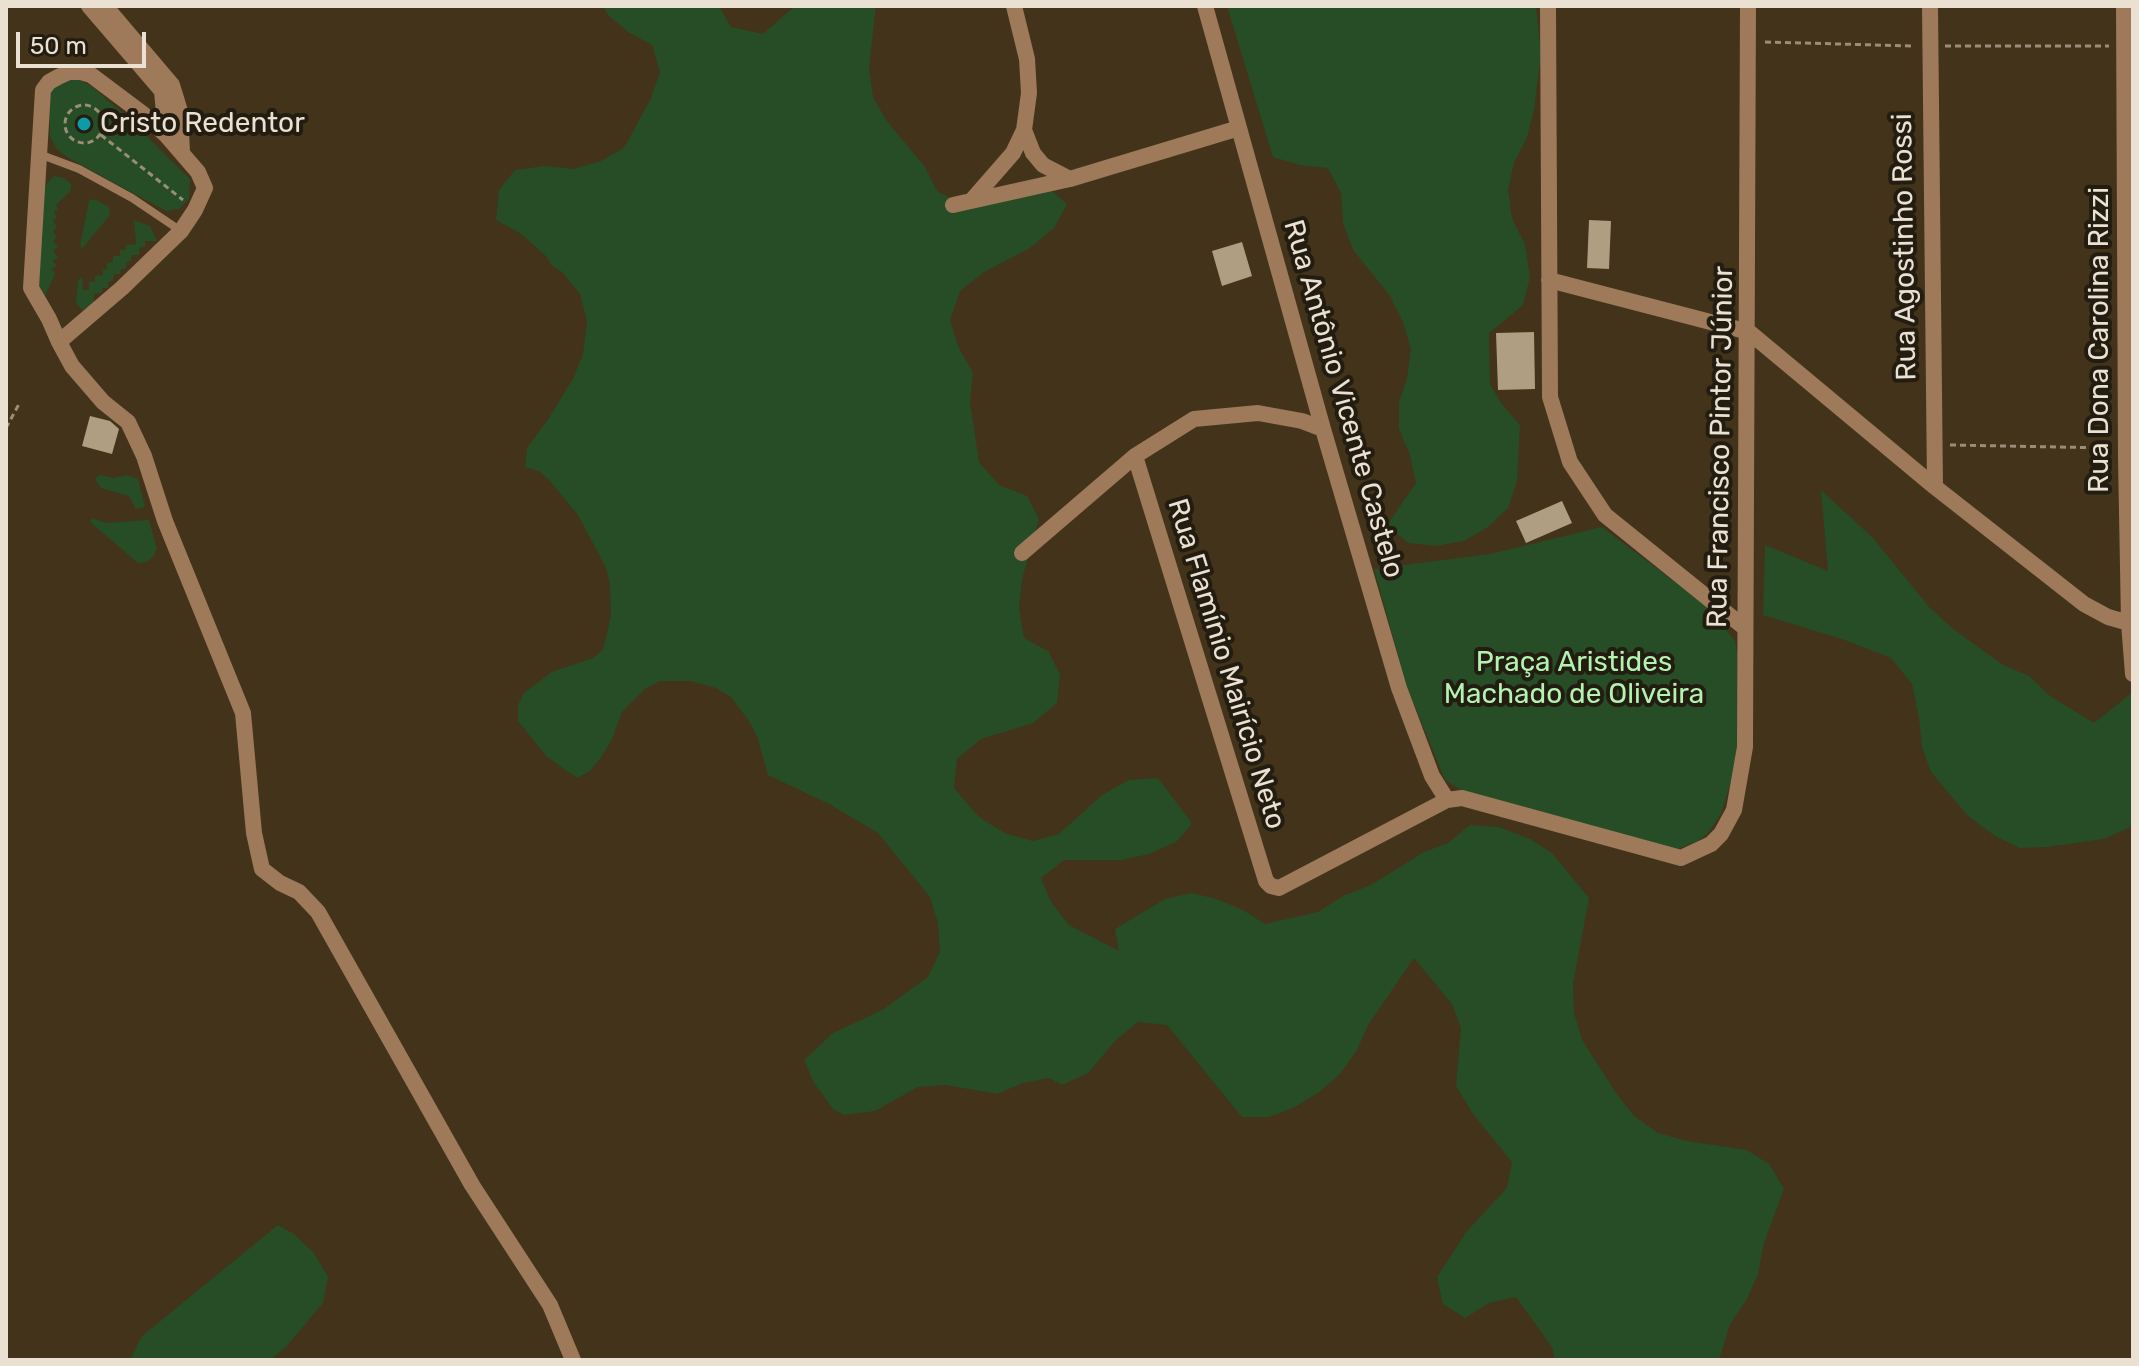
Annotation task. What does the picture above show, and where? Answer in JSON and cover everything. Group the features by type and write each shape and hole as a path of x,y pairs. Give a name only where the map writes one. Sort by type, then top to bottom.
{"street":[{"path":"89,6 162,91 166,135"},
{"path":"105,6 172,85 180,111 182,152"},
{"path":"971,201 1013,153 1024,130 1029,93 1027,59 1014,6"},
{"name":"Rua Antônio Vicente Castelo","path":"1205,6 1399,688 1432,776 1447,800"},
{"path":"1548,6 1550,397 1570,462 1605,515 1745,628"},
{"name":"Rua Francisco Pintor Júnior","path":"1447,800 1462,798 1681,858 1711,844 1728,823 1741,778 1745,747 1748,6"},
{"name":"Rua Agostinho Rossi","path":"1930,6 1935,487"},
{"name":"Rua Dona Carolina Rizzi","path":"2124,6 2129,623 2133,674"},
{"path":"59,342 122,288 181,231 205,188 198,172 166,135 91,75 81,72 69,72 49,82 43,90 31,288 59,342 72,366 103,402 128,422 152,476 165,521 243,713 254,833 262,869 299,892 318,912 472,1185 550,1305 573,1360"},
{"path":"953,205 1070,179 1239,128"},
{"path":"1024,130 1033,153 1043,165 1070,179"},
{"path":"1549,280 1749,332 1935,487 2084,604 2108,617 2129,623"},
{"path":"1022,553 1135,456 1194,419 1258,413 1302,421 1323,429"},
{"name":"Rua Flamínio Mairício Neto","path":"1135,456 1266,881 1279,888 1447,800"}],"lane":[{"path":"38,154 92,176 181,231"}],"path":[{"path":"1748,41 1930,46 2124,46"},
{"path":"76,106 94,107 104,123 101,135 84,143 72,139 65,128 67,115 76,106"},
{"path":"101,135 195,210"},
{"path":"6,428 19,404"},
{"path":"1933,444 2128,455"}],"green space":[{"path":"603,6 719,6 731,27 763,34 795,6 876,6 869,67 873,97 886,120 925,167 937,191 961,204 1047,187 1067,204 1054,228 1030,248 984,272 960,291 950,320 958,346 973,373 970,402 979,462 999,485 1027,496 1039,519 1022,579 1019,608 1024,638 1048,651 1060,674 1057,703 1033,723 981,739 957,759 954,788 985,821 1007,834 1033,841 1059,834 1102,795 1129,780 1158,778 1191,822 1176,842 1149,854 1122,860 1064,860 1041,878 1051,902 1069,925 1119,951 1115,929 1165,899 1192,893 1217,899 1265,924 1318,912 1343,896 1371,885 1424,852 1448,843 1470,825 1499,827 1530,839 1552,853 1589,898 1573,984 1574,1013 1582,1040 1616,1093 1634,1116 1658,1133 1687,1141 1747,1150 1769,1164 1784,1189 1764,1243 1758,1274 1747,1299 1730,1324 1719,1360 1555,1360 1552,1347 1516,1297 1489,1303 1465,1318 1443,1304 1437,1277 1467,1231 1507,1188 1512,1162 1473,1114 1456,1086 1461,1028 1452,1004 1414,958 1368,1025 1357,1050 1340,1074 1318,1093 1293,1108 1269,1117 1242,1117 1167,1025 1138,1022 1116,1040 1088,1073 1062,1085 1049,1078 1023,1083 997,1094 946,1085 918,1087 875,1111 844,1115 833,1109 814,1083 804,1060 833,1033 884,1009 928,977 940,952 938,923 930,897 878,833 831,805 768,775 757,736 749,721 731,697 716,688 690,681 660,681 645,689 622,712 602,756 590,771 577,778 547,757 518,721 518,705 524,693 552,672 593,658 603,650 611,616 610,584 606,568 578,515 539,471 525,467 527,448 574,377 583,354 587,321 580,294 562,272 520,233 496,220 499,190 515,170 545,166 574,169 601,161 624,148 650,100 660,72 652,45 628,32 608,15"},
{"path":"1227,6 1536,6 1541,53 1534,110 1527,137 1514,163 1508,190 1512,219 1525,244 1530,277 1523,305 1489,333 1490,384 1520,425 1517,481 1508,508 1488,527 1464,541 1436,546 1408,543 1387,525 1416,483 1410,455 1399,429 1399,402 1407,379 1411,349 1403,322 1390,296 1354,251 1343,224 1341,193 1328,168 1300,165 1273,157"},
{"path":"66,78 77,79 91,86 190,179 189,199 179,209 166,211 56,148 50,136 50,97 52,90"},
{"path":"54,176 64,178 71,184 71,190 56,205 58,209 54,212 57,217 53,221 57,227 53,231 57,237 53,241 58,247 53,251 58,257 53,261 57,266 52,269 55,274 45,296 39,285 43,188"},
{"path":"94,199 109,207 110,215 82,249 80,245 89,201"},
{"path":"134,220 150,226 157,241 145,241 145,247 139,248 139,255 131,255 126,269 114,274 108,288 102,288 102,293 94,293 94,304 82,310 76,303 78,281 82,277 83,290 89,290 89,282 95,281 95,276 103,275 107,263 113,262 113,256 120,256 120,250 126,250 126,245 136,244"},
{"path":"99,475 114,478 126,475 138,479 145,507 136,509 129,496 101,488 95,479"},
{"path":"1821,490 1873,538 1930,608 1952,628 2003,665 2029,676 2050,696 2094,723 2133,692 2133,826 2103,839 2046,847 2020,848 1995,836 1968,816 1931,772 1922,747 1912,684 1891,658 1842,639 1763,615 1765,545 1828,571"},
{"path":"92,518 106,523 149,520 157,549 153,557 147,562 138,563 90,522"},
{"name":"Praça Aristides Machado de Oliveira","path":"1602,527 1709,608 1735,641 1737,744 1733,775 1721,814 1707,834 1676,850 1461,790 1445,780 1407,687 1374,569 1490,554"},
{"path":"278,1225 294,1234 314,1253 328,1277 323,1303 285,1348 270,1360 130,1360 142,1336"}],"building":[{"path":"1589,220 1611,221 1609,269 1587,268"},
{"path":"1242,242 1252,276 1222,286 1212,251"},
{"path":"1534,332 1535,389 1498,390 1496,333"},
{"path":"90,416 110,421 119,429 112,454 82,446"},
{"path":"1562,501 1572,523 1526,543 1516,521"}],"place":[{"name":"Cristo Redentor","path":"84,124"}]}
